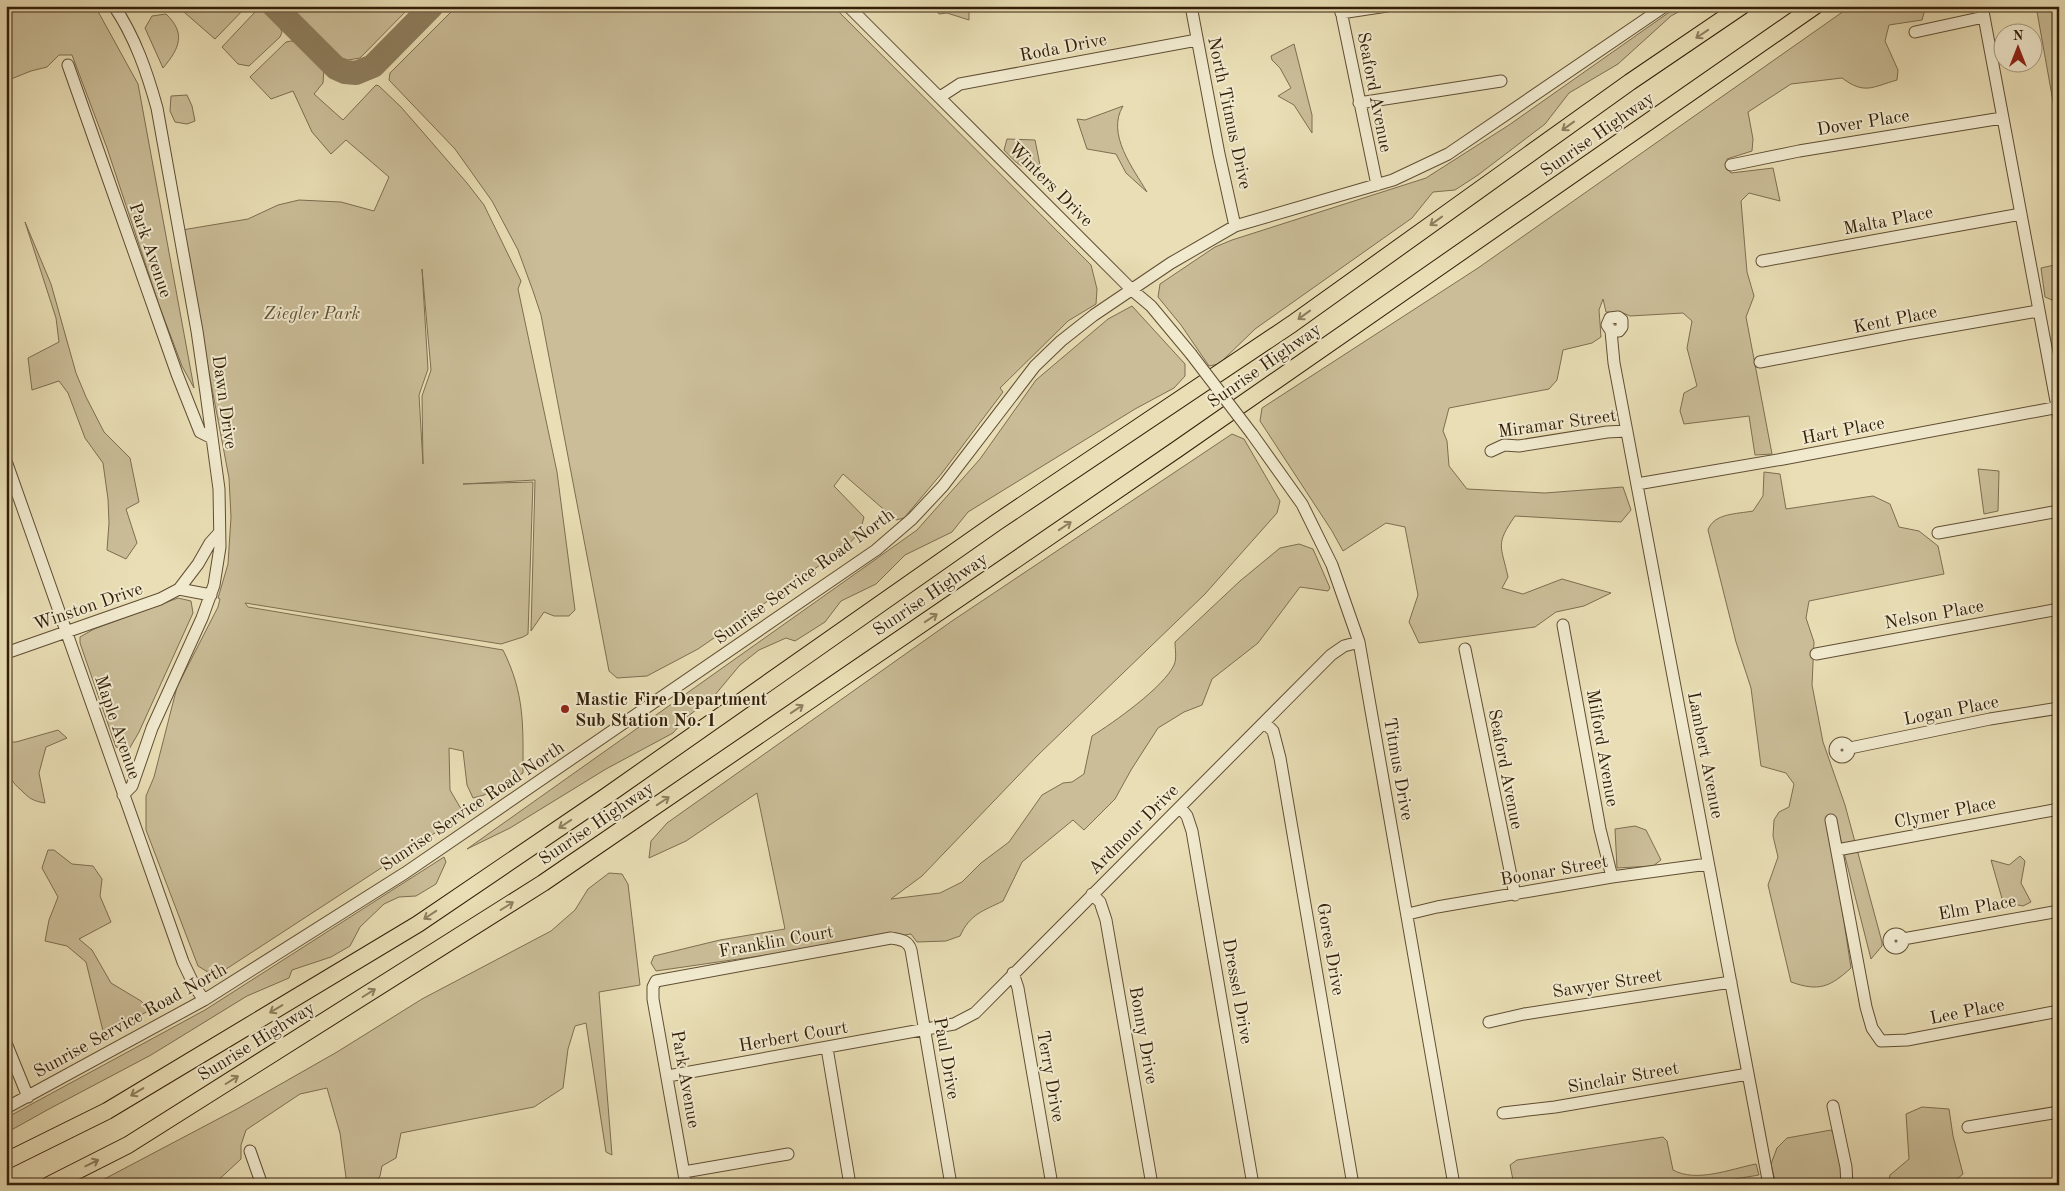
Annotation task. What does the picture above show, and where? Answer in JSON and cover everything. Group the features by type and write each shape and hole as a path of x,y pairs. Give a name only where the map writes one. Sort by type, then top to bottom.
{"highway":[{"name":"Sunrise Highway","path":"6,1161 107,1110 418,924 613,791 997,522 1292,324 1630,82 1742,6"},
{"name":"Sunrise Highway","path":"49,1185 128,1146 543,883 1159,462 1815,6"}],"street":[{"name":"Dawn Drive","path":"114,6 137,47 150,80 157,108 197,331 220,489 219,558 211,595 152,728 132,786 123,795"},
{"name":"Winters Drive","path":"848,6 1132,290 1151,306 1221,394"},
{"name":"North Titmus Drive","path":"1190,6 1219,154 1236,226"},
{"path":"1341,10 1387,6"},
{"name":"Sunrise Service Road North","path":"6,1108 204,1000 405,873 876,550 912,519 943,486 1024,378 1048,353 1078,327 1170,263 1236,226 1377,185 1424,166 1466,143 1665,6"},
{"name":"Seaford Avenue","path":"1341,10 1377,185"},
{"path":"1915,32 1983,12 2058,410"},
{"name":"Roda Drive","path":"940,97 960,84 1197,40"},
{"name":"Park Avenue","path":"68,65 177,374 200,432 212,438"},
{"path":"1359,103 1501,81"},
{"name":"Dover Place","path":"1731,165 1799,151 2002,118"},
{"name":"Malta Place","path":"1762,261 2021,214"},
{"name":"Kent Place","path":"1760,362 2038,311"},
{"name":"Lambert Avenue","path":"1611,331 1614,363 1769,1185"},
{"name":"Titmus Drive","path":"1221,394 1302,504 1332,565 1359,642 1454,1185"},
{"name":"Hart Place","path":"1637,484 2058,410"},
{"name":"Miramar Street","path":"1491,451 1504,445 1519,446 1607,432 1627,431"},
{"name":"Maple Avenue","path":"6,462 183,962 195,987 204,1000"},
{"path":"1938,533 2059,511"},
{"name":"Winston Drive","path":"6,652 160,599 179,589 210,543 219,533"},
{"path":"179,589 211,595"},
{"name":"Nelson Place","path":"1816,654 2059,609"},
{"name":"Milford Avenue","path":"1563,625 1600,829 1612,877"},
{"name":"Ardmour Drive","path":"925,1030 954,1024 975,1013 1331,655 1344,646 1359,642"},
{"name":"Seaford Avenue","path":"1465,649 1514,895"},
{"name":"Logan Place","path":"1850,748 1990,719 2059,708"},
{"name":"Gores Drive","path":"1265,723 1273,731 1280,758 1353,1185"},
{"name":"Dressel Drive","path":"1180,807 1187,816 1192,831 1253,1185"},
{"name":"Clymer Place","path":"1837,850 2059,809"},
{"path":"1831,820 1837,850"},
{"name":"Lee Place","path":"1837,850 1866,1007 1872,1028 1881,1041 1907,1040 2059,1011"},
{"name":"Boonar Street","path":"1408,914 1436,907 1612,877 1708,864"},
{"name":"Bonny Drive","path":"1092,894 1100,902 1106,920 1152,1185"},
{"name":"Elm Place","path":"1903,939 2059,911"},
{"name":"Franklin Court","path":"656,980 891,938 903,940"},
{"name":"Paul Drive","path":"903,940 909,945 911,950 951,1185"},
{"name":"Terry Drive","path":"1013,973 1018,988 1052,1185"},
{"name":"Park Avenue","path":"656,980 653,987 654,998 686,1185"},
{"name":"Sawyer Street","path":"1489,1022 1524,1014 1731,982"},
{"name":"Herbert Court","path":"668,1076 925,1030"},
{"path":"6,1043 28,1096"},
{"path":"827,1048 850,1185"},
{"name":"Sinclair Street","path":"1503,1113 1555,1107 1748,1074"},
{"path":"1833,1106 1846,1167 1847,1185"},
{"path":"1968,1127 2059,1112"},
{"path":"250,1151 262,1185"},
{"path":"684,1172 788,1154"}],"green space":[{"path":"6,6 95,6 138,84 194,388 182,366 159,305 107,148 72,55 59,55 47,67 6,81"},
{"path":"177,6 247,6 215,39"},
{"path":"285,6 411,6 360,58 348,60 333,55"},
{"path":"457,6 833,6 1091,265 1097,289 1096,304 1068,321 1000,388 1003,392 942,473 904,518 896,520 843,474 834,486 864,517 860,532 845,548 698,649 647,676 617,678 609,671 541,315 518,250 492,201 455,149 389,80 390,73"},
{"path":"933,6 969,6 969,20 947,13 939,14"},
{"path":"1678,6 1689,6 1671,16 1618,64 1569,93 1545,124 1478,175 1455,190 1433,192 1412,218 1255,329 1219,364 1209,366 1181,325 1158,297 1160,284 1215,247 1426,178 1509,125"},
{"path":"1851,6 1926,6 1922,20 1889,25 1885,41 1898,70 1897,80 1869,88 1857,86 1842,78 1791,84 1748,112 1753,139 1752,151 1727,159 1727,168 1731,173 1773,168 1780,201 1749,193 1741,201 1747,272 1754,296 1746,317 1772,454 1755,455 1749,416 1684,424 1680,411 1684,393 1697,386 1687,348 1692,321 1683,313 1630,316 1623,313 1606,312 1603,299 1599,310 1601,337 1592,343 1563,350 1557,380 1549,389 1449,408 1443,431 1447,441 1449,466 1467,489 1545,493 1623,487 1631,510 1621,522 1515,516 1504,533 1501,545 1508,577 1502,588 1523,594 1562,579 1611,593 1584,606 1556,612 1535,627 1419,643 1409,622 1418,595 1405,527 1386,523 1343,551 1260,421 1262,408 1478,268"},
{"path":"2036,6 2059,6 2059,135 2042,40 2042,22 2039,22"},
{"path":"261,10 268,13 276,21 282,32 280,37 249,66 238,64 222,47 255,12"},
{"path":"166,14 176,28 178,41 177,47 163,68 145,28 152,16"},
{"name":"Ziegler Park","path":"286,42 299,43 324,68 323,83 314,94 343,120 376,85 379,86 401,107 484,205 521,281 518,289 557,472 575,610 569,616 554,616 544,612 531,631 535,480 463,484 533,482 528,634 523,637 501,644 245,603 248,607 503,650 519,696 523,773 484,795 473,798 467,785 463,751 449,748 450,790 464,814 217,975 211,974 198,966 146,830 146,796 154,777 177,687 218,607 220,599 218,598 228,564 231,517 229,478 182,230 248,219 278,205 299,200 341,202 374,211 389,177 346,140 331,154 312,132 293,91 271,99 250,77","holes":["422,269 431,370 422,396 423,464 419,395 428,369"]},
{"path":"1294,44 1312,115 1312,133 1294,105 1278,96 1291,88 1271,56"},
{"path":"187,95 192,106 195,121 187,124 175,122 170,111 171,96"},
{"path":"1123,106 1119,117 1119,139 1123,151 1147,192 1126,173 1116,154 1087,149 1077,119 1085,120"},
{"path":"1007,139 1035,140 1041,170 1025,168 1012,159 1004,150"},
{"path":"25,222 51,284 76,373 86,397 104,432 130,458 139,502 126,509 137,543 126,559 107,550 108,499 103,463 85,438 68,393 59,381 32,390 28,358 59,342 56,318"},
{"path":"2059,264 2059,298 2052,300 2045,297 2041,268"},
{"path":"1132,306 1185,364 1185,376 1174,388 1135,409 968,512 952,532 905,555 876,584 841,601 825,622 795,641 786,638 759,650 740,665 714,696 687,717 673,733 606,769 510,828 467,849 917,530 980,459 1036,380 1108,319"},
{"path":"1232,434 1244,439 1280,501 1277,513 1205,594 1038,755 922,876 891,899 940,893 962,882 981,863 1009,842 1042,795 1063,783 1072,782 1084,774 1092,736 1125,714 1160,684 1175,663 1175,642 1240,581 1280,548 1299,544 1313,549 1330,588 1328,591 1300,587 1258,643 1212,679 1202,705 1184,712 1158,728 1115,799 1084,830 1073,820 1022,862 1003,901 973,918 960,936 946,941 917,942 911,934 656,971 651,963 654,956 720,940 785,929 757,793 686,841 649,858 651,841 667,823 952,621"},
{"path":"1978,469 1999,471 1998,511 1984,514"},
{"path":"1764,472 1780,474 1786,509 1873,496 1890,504 1899,527 1919,531 1938,546 1944,574 1809,601 1806,618 1814,642 1812,685 1823,742 1845,805 1882,942 1882,946 1871,959 1837,825 1833,849 1851,968 1837,980 1817,987 1809,987 1791,982 1768,885 1778,857 1773,836 1774,820 1779,812 1789,807 1794,784 1786,773 1761,766 1751,688 1736,642 1708,530 1715,520 1721,517 1753,511 1763,496"},
{"path":"178,598 191,601 193,613 139,732 128,751 116,747 80,643 80,637 94,629"},
{"path":"58,730 67,738 46,747 39,773 45,803 27,796 11,780 7,769 6,742 16,742"},
{"path":"1635,826 1646,830 1661,860 1653,866 1617,868 1615,829"},
{"path":"48,850 54,850 72,864 93,866 102,879 100,896 111,922 79,939 92,950 111,983 141,1001 150,1010 104,1035 86,962 67,946 45,941 49,920 58,897 42,868"},
{"path":"2020,856 2025,861 2021,883 2031,902 2023,906 2003,902 1991,860 2009,865"},
{"path":"444,857 446,862 436,884 416,896 399,897 384,904 360,927 350,946 331,957 292,970 289,978 247,996 151,1055 6,1133 6,1118 205,1010"},
{"path":"609,873 622,874 628,884 640,985 599,992 612,1155 606,1152 586,1023 575,1026 568,1049 563,1088 534,1107 401,1133 396,1158 382,1166 380,1176 374,1185 347,1185 340,1133 327,1088 300,1094 246,1130 241,1145 241,1159 213,1185 93,1185 237,1109 337,1052 422,999 551,931 575,910 588,889"},
{"path":"1922,1107 1949,1109 1953,1136 1963,1174 1947,1183 1938,1185 1888,1185 1890,1175 1909,1159 1906,1114"},
{"path":"1831,1130 1836,1138 1844,1185 1776,1185 1771,1164 1777,1148 1787,1138"},
{"path":"1663,1137 1667,1141 1673,1170 1682,1174 1714,1174 1756,1164 1759,1175 1717,1182 1717,1185 1514,1185 1510,1165 1517,1160"}],"taxiway":[{"path":"274,6 336,68 345,72 356,73 373,66 432,6"}],"place":[{"name":"Mastic Fire Department Sub Station No. 1","path":"565,709"}]}
